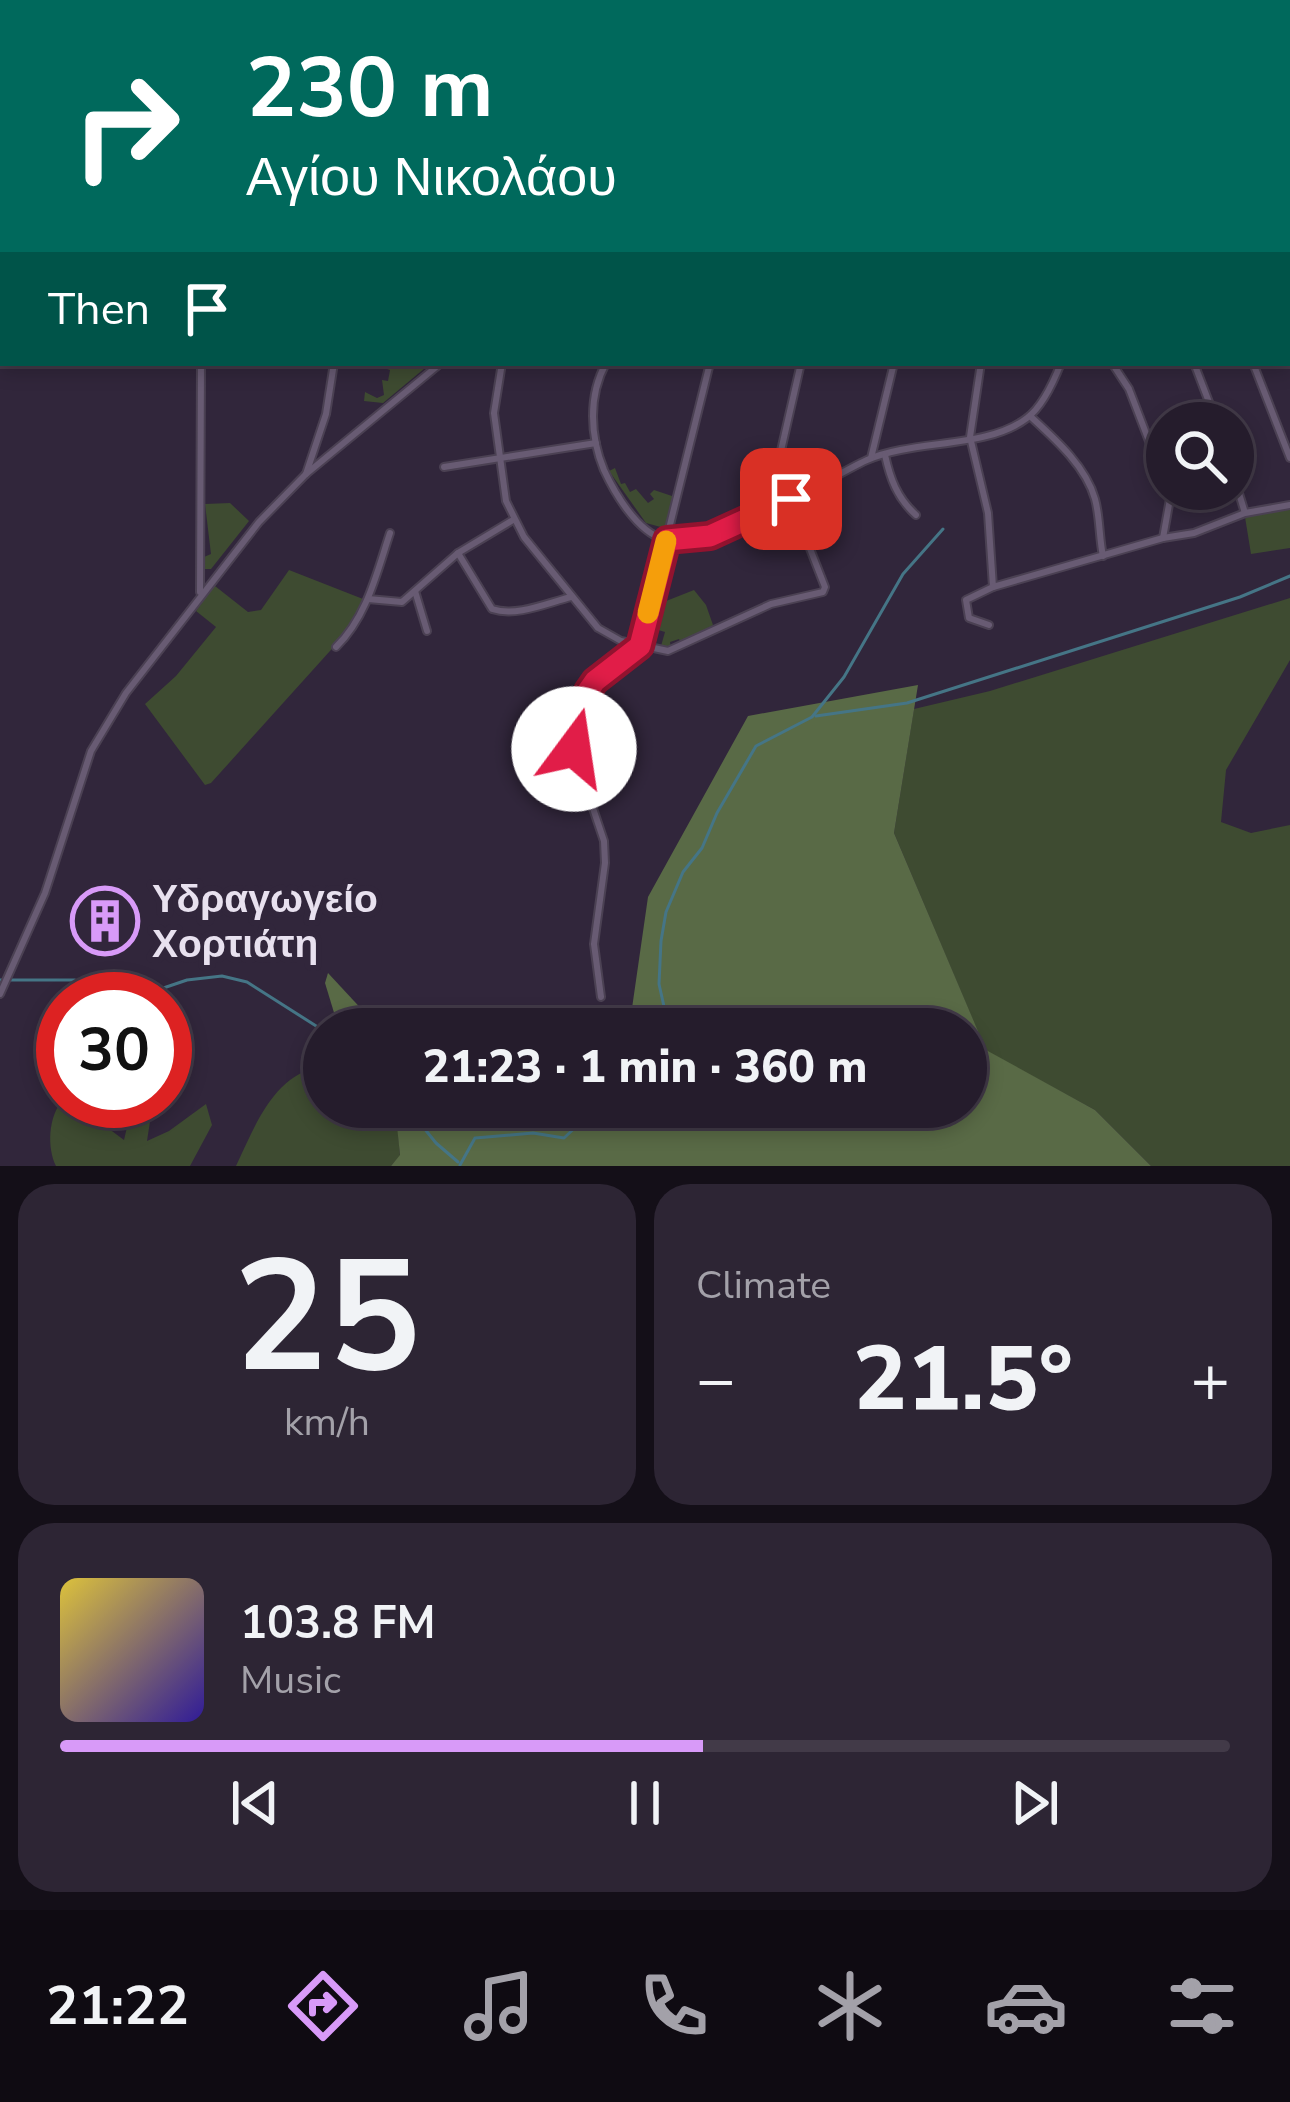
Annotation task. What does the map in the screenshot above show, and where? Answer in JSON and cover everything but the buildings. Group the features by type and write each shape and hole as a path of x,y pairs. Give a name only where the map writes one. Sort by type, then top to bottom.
{"street":[{"path":"1159,0 1175,0"},
{"path":"200,592 201,366"},
{"path":"306,474 326,414 334,366"},
{"path":"0,994 45,893 96,740 125,693 250,531 306,474 437,366"},
{"path":"502,366 494,413 513,520 598,628 640,646 668,651 771,604 823,592 791,499"},
{"path":"605,366 593,407 596,442 614,490 638,520 667,540 710,536 872,458 1009,428 1030,416 1058,366"},
{"path":"601,997 594,944 604,841 574,749 588,691 640,646 709,366"},
{"path":"766,512 800,366"},
{"path":"872,458 893,366"},
{"path":"981,366 970,437 989,524 993,587"},
{"path":"1114,366 1129,389 1146,434"},
{"path":"1195,366 1209,402"},
{"path":"1254,366 1290,458"},
{"path":"1030,416 1064,449 1089,484 1096,500 1103,556"},
{"path":"444,467 596,442"},
{"path":"885,454 890,479 916,515"},
{"path":"989,625 969,618 966,600 993,587 1205,530 1245,513 1290,505"},
{"path":"1163,538 1168,510"},
{"path":"368,598 402,602 458,553 513,520"},
{"path":"336,647 368,598 390,532"},
{"path":"458,553 492,609 510,612 571,597"},
{"path":"415,591 427,631"}],"green space":[{"path":"378,366 427,366 383,403 364,401 365,392 377,398 384,395 382,380 388,381 390,370"},
{"path":"615,468 621,484 630,492 636,489 648,503 654,499 650,494 654,490 675,497 668,529 646,523 609,471"},
{"path":"230,503 249,521 211,569 205,569 204,557 211,554 205,504"},
{"path":"1290,507 1290,548 1251,554 1245,517"},
{"path":"231,560 215,586 248,612 261,610 289,570 363,599 348,631 205,785 145,704 176,676 216,627 196,611"},
{"path":"694,590 713,625 681,644 679,639 670,642 671,648 661,646 665,632 655,629 650,643 647,641 656,605"},
{"path":"1290,598 1290,660 1226,770 1221,822 1251,833 1290,825 1290,1166 1151,1166 1095,1110 987,1052 987,1008 968,1008 894,833 914,709 990,691"},
{"path":"918,685 894,833 968,1008 632,1008 648,897 748,716"},
{"path":"328,973 360,1008 333,1008 325,983"},
{"path":"987,1051 1095,1110 1151,1166 391,1166 400,1155 397,1128 987,1128"},
{"path":"303,1073 303,1128 398,1128 400,1156 391,1166 236,1166 259,1118 292,1079"},
{"path":"206,1104 212,1125 190,1166 56,1166 52,1128 108,1128 124,1140 127,1128 149,1128 147,1141 173,1128 192,1128 192,1114"}],"waterway":[{"path":"664,1008 659,984 666,912 717,813 756,746 812,717 844,677 903,574 943,529"},
{"path":"816,716 907,703 1240,597 1290,576"},
{"path":"192,979 222,976 247,982 303,1018"},
{"path":"0,980 36,980"},
{"path":"424,1128 458,1162"},
{"path":"460,1165 475,1138 533,1133 564,1138 575,1128"}],"slow traffic":[{"path":"648,613 666,541"}],"place":[{"name":"Υδραγωγείο Χορτιάτη","path":"105,921"}],"route":[{"path":"574,749 588,691 640,646 667,540 710,536 791,499"}]}
